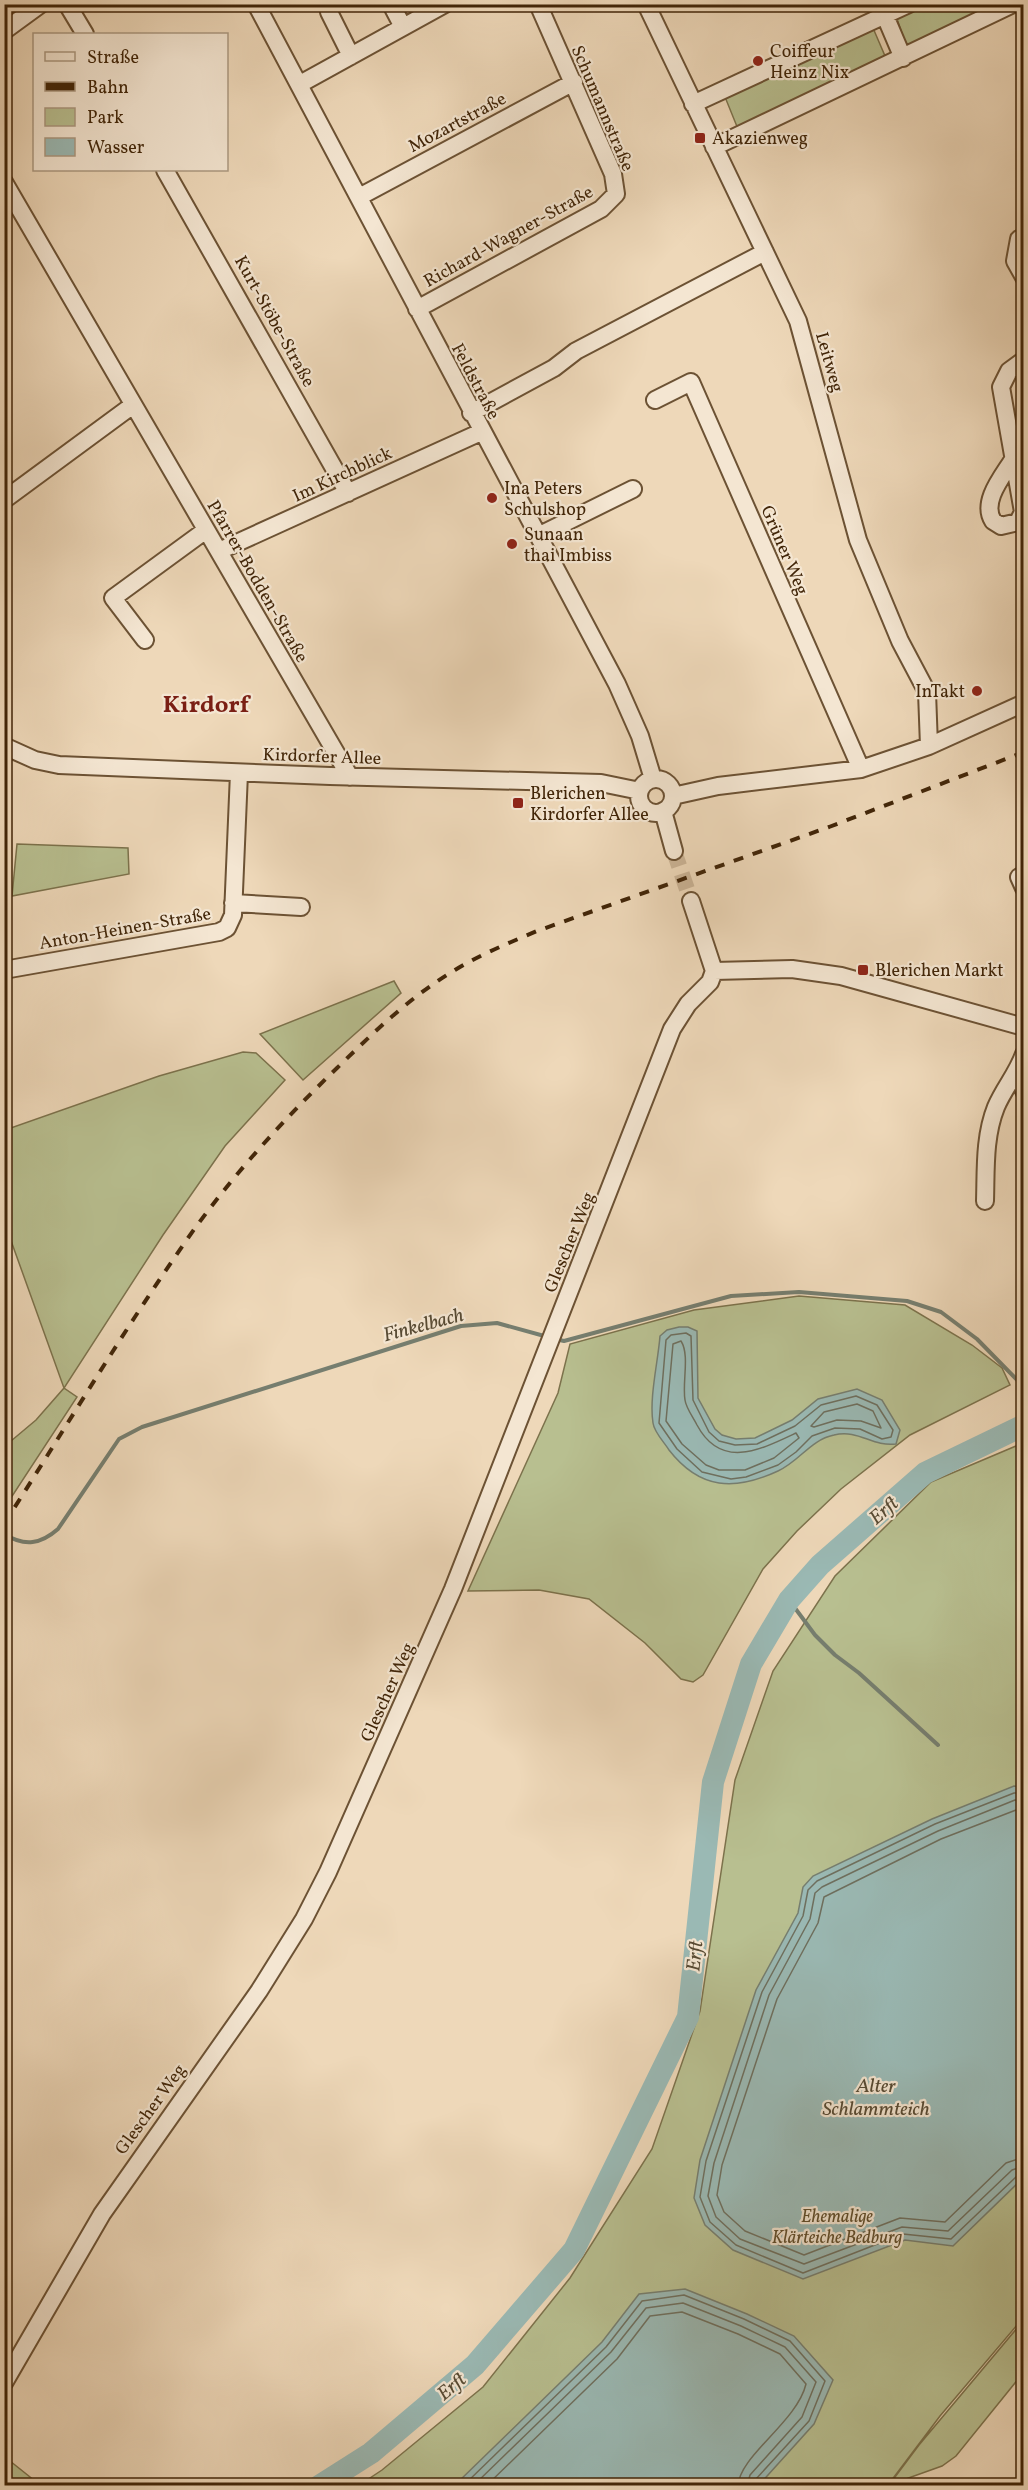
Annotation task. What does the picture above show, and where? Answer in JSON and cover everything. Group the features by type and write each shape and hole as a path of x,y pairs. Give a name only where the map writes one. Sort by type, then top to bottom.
{"street":[{"path":"4,31 41,4"},
{"path":"67,4 84,33"},
{"name":"Feldstraße","path":"256,4 481,432 617,684 640,736 653,779"},
{"path":"391,4 403,27"},
{"path":"300,84 445,4"},
{"name":"Schumannstraße","path":"538,4 613,174 615,194"},
{"name":"Leitweg","path":"646,4 798,321 807,347 858,540 900,641 927,692 929,746"},
{"path":"693,104 882,7 909,4"},
{"path":"714,147 1013,4"},
{"path":"882,7 903,58"},
{"path":"329,12 351,56"},
{"name":"Mozartstraße","path":"359,197 574,82"},
{"name":"Kurt-Stöbe-Straße","path":"166,171 348,493"},
{"name":"Pfarrer-Bodden-Straße","path":"4,183 350,777"},
{"name":"Richard-Wagner-Straße","path":"417,309 601,209 615,194"},
{"path":"1019,238 1015,261 1023,277"},
{"path":"471,413 554,368 576,351 765,252"},
{"path":"1012,461 1001,387 1009,370 1023,360"},
{"name":"Grüner Weg","path":"656,400 691,382 861,769"},
{"path":"4,500 133,405"},
{"name":"Im Kirchblick","path":"219,551 481,432"},
{"path":"538,536 633,489"},
{"path":"145,640 113,598 206,530"},
{"path":"673,796 718,786 861,769 929,746 1023,703"},
{"name":"Kirdorfer Allee","path":"4,746 36,760 59,765 350,777 601,783 640,791"},
{"name":"Anton-Heinen-Straße","path":"4,970 219,932 227,928 233,915 239,773"},
{"path":"653,779 667,782 673,796 671,804 663,811 654,812 644,807 640,791 643,785 653,779"},
{"path":"663,811 674,852"},
{"path":"691,901 714,971 792,969 841,976 1023,1027"},
{"name":"Anton-Heinen-Straße","path":"233,903 302,907"},
{"name":"Glescher Weg","path":"4,2384 102,2214 259,1991 304,1919 328,1872 448,1599 548,1351 672,1029 687,1004 710,982 714,971"},
{"path":"985,1201 990,1125 1006,1087 1018,1071 1023,1054"},
{"path":"1018,1071 1023,1091"}],"green space":[{"path":"922,5 1002,5 907,48 896,16"},
{"path":"873,28 885,56 738,129 725,97"},
{"path":"17,844 128,848 129,874 12,896"},
{"path":"394,981 401,993 303,1080 260,1034"},
{"path":"243,1052 256,1053 285,1080 225,1146 163,1235 64,1388 5,1224 5,1130 159,1076"},
{"path":"799,1296 905,1305 972,1345 1002,1368 1010,1385 910,1435 841,1489 797,1531 763,1569 703,1675 693,1682 681,1679 645,1643 589,1599 539,1590 468,1591 558,1393 570,1344 694,1310"},
{"path":"64,1388 77,1397 5,1507 5,1446 36,1420"},
{"name":"Ehemalige Klärteiche Bedburg","path":"1023,1443 1023,2318 940,2416 888,2485 358,2486 382,2470 483,2387 570,2278 652,2149 700,2011 735,1780 773,1671 835,1576 931,1482"},
{"path":"1023,2321 1023,2373 956,2456 942,2466 889,2485 919,2445"},
{"path":"5,2457 40,2485 5,2485"}],"water":[{"path":"688,1327 697,1331 698,1398 715,1429 722,1435 736,1439 755,1438 792,1420 818,1399 857,1389 882,1400 900,1430 896,1444 880,1443 851,1434 834,1435 818,1441 786,1467 747,1482 719,1483 693,1473 669,1450 657,1433 652,1413 660,1336 667,1330"},
{"name":"Alter Schlammteich","path":"1014,1786 1024,1787 1023,2178 953,2246 905,2240 803,2279 733,2250 705,2225 694,2198 700,2160 756,1990 798,1913 803,1887 813,1876 932,1819"},
{"path":"685,2289 794,2336 833,2380 814,2424 759,2485 455,2485 602,2342 639,2294"}],"waterway":[{"name":"Finkelbach","path":"555,1339 564,1341 731,1296 799,1292 907,1301 941,1312 977,1339 1024,1387"},
{"name":"Finkelbach","path":"4,1534 26,1542 39,1541 52,1534 58,1529 119,1439 142,1427 461,1326 497,1323 548,1337"},
{"name":"Erft","path":"319,2486 371,2453 475,2365 574,2250 688,2017 713,1782 751,1664 789,1600 820,1565 925,1473 1024,1425"},
{"path":"789,1600 815,1635 835,1655 859,1673 938,1745"}],"tunnel":[{"path":"674,851 691,901"}],"railway":[{"path":"4,1524 140,1309 222,1193 258,1150 317,1088 379,1028 423,991 475,959 537,931 829,827 1024,752"}],"place":[{"name":"Coiffeur Heinz Nix","path":"758,61"},
{"name":"Akazienweg","path":"700,138"},
{"name":"Ina Peters Schulshop","path":"492,498"},
{"name":"Sunaan thai Imbiss","path":"512,544"},
{"name":"InTakt","path":"977,691"},
{"name":"Blerichen Kirdorfer Allee","path":"518,803"},
{"name":"Blerichen Markt","path":"863,970"}],"district":[{"name":"Kirdorf","path":"206,704"}]}
